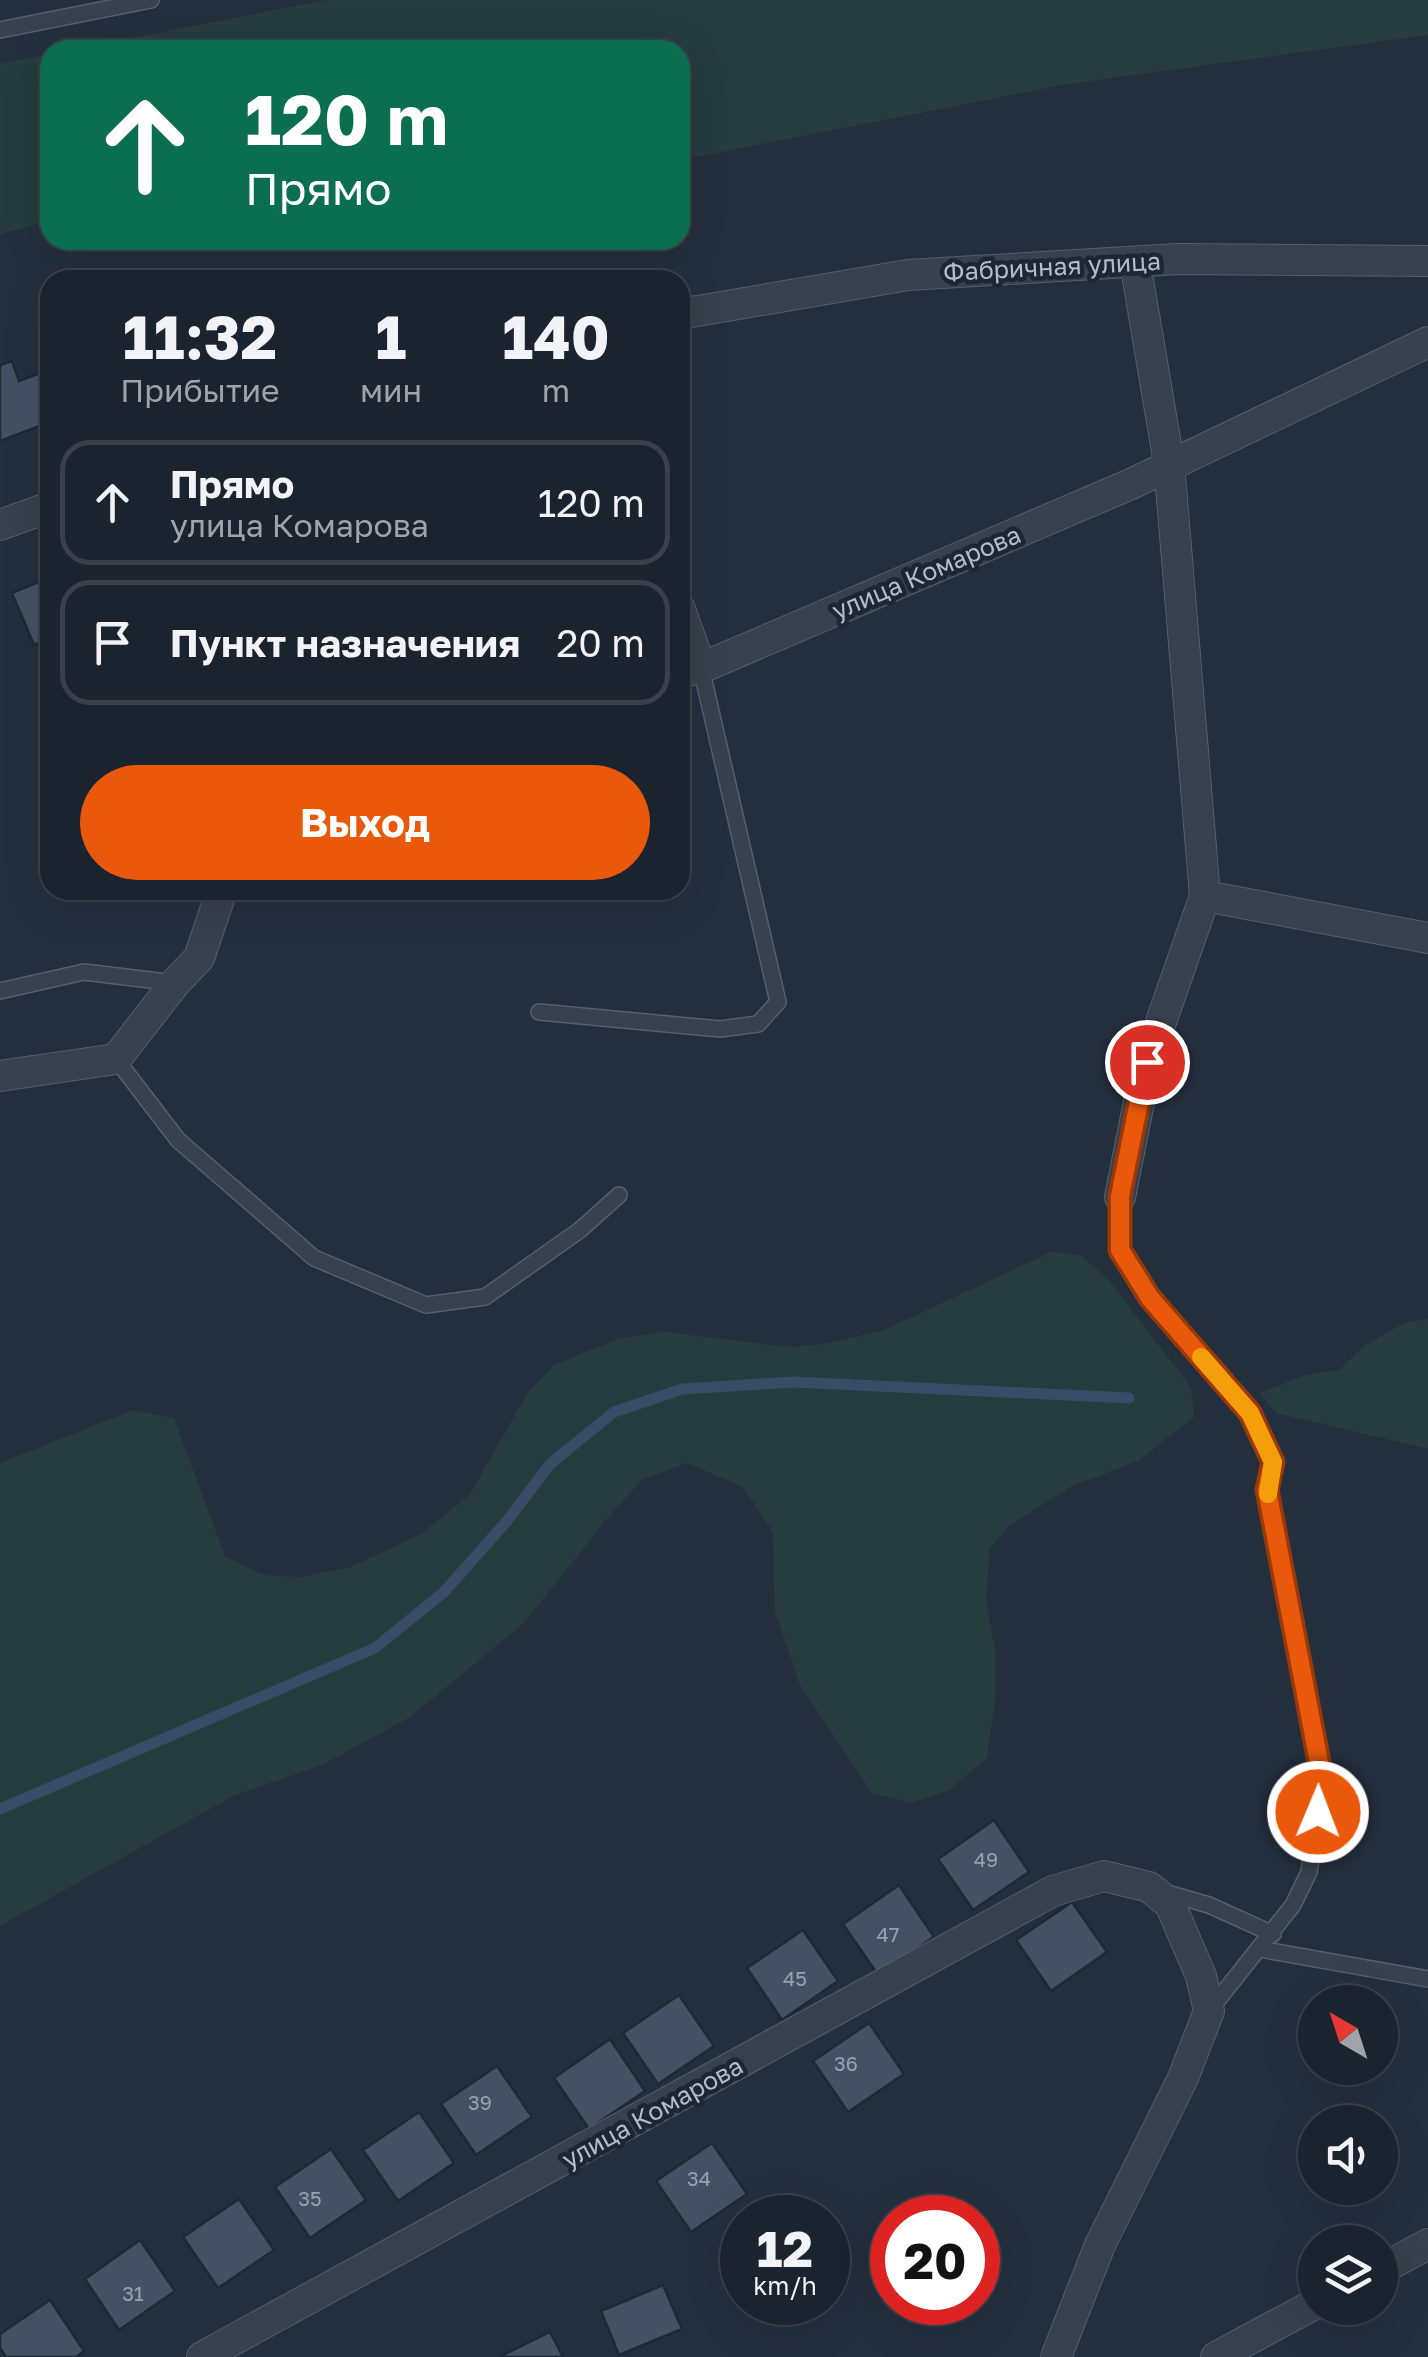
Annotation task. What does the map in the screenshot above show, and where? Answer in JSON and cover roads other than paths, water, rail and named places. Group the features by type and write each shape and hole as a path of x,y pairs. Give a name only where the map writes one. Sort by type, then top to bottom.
{"street":[{"name":"Фабричная улица","path":"690,312 908,275 1178,259 1428,261"},
{"path":"1120,1196 1147,1062 1205,896 1169,464 1135,262"},
{"name":"улица Комарова","path":"691,671 1131,484 1428,342"},
{"path":"0,526 40,511"},
{"path":"1205,896 1428,938"},
{"path":"0,1076 116,1059 199,958 219,900"},
{"name":"улица Комарова","path":"202,2357 1053,1890 1104,1876 1149,1887"},
{"path":"1056,2357 1100,2245 1182,2078 1209,2011 1201,1976 1170,1904 1149,1887"},
{"path":"1398,2260 1428,2244"},
{"path":"1216,2357 1298,2313"}],"lane":[{"path":"0,30 151,0"},
{"path":"539,1012 720,1029 758,1024 778,1002 691,671"},
{"path":"0,992 84,972 175,983"},
{"path":"116,1059 178,1140 314,1258 426,1304 485,1297 580,1230 619,1195"},
{"path":"1120,1196 1120,1250 1150,1298 1250,1413 1273,1462 1267,1490 1323,1783 1309,1872 1293,1905 1209,2011"},
{"path":"1149,1887 1209,1905 1273,1934"},
{"path":"1260,1949 1428,1979"}],"waterway":[{"path":"0,1809 375,1648 444,1592 507,1521 550,1464 614,1412 682,1389 794,1382 1129,1398"}]}
